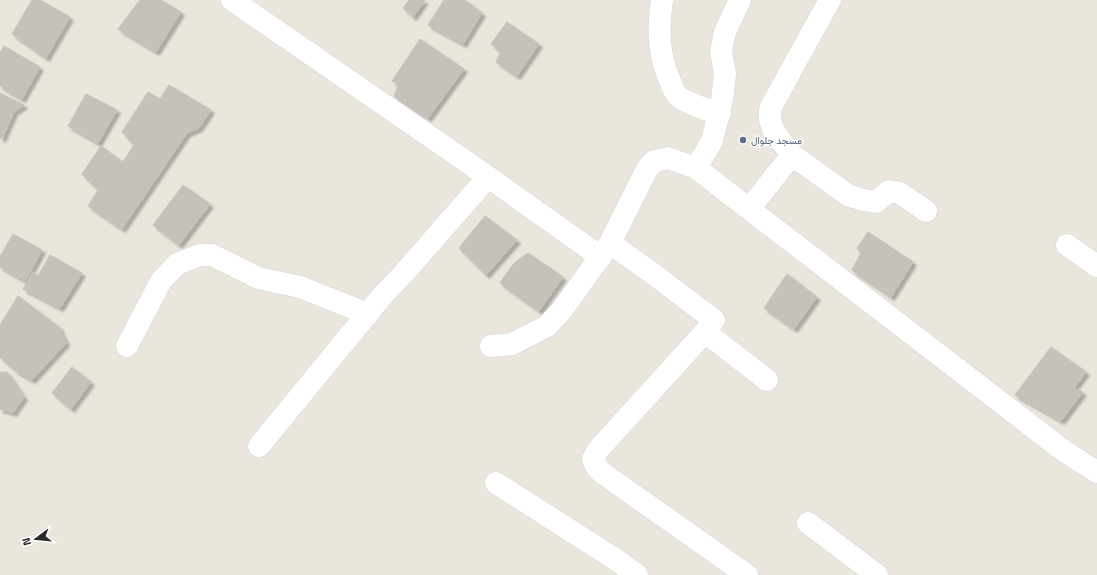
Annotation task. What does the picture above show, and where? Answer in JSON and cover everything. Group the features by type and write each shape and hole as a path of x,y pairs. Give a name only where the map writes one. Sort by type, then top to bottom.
{"street":[{"path":"232,0 488,177 606,250 656,276 714,320 705,332 597,451 593,459 601,472 747,575"},
{"path":"662,0 659,39 667,73 677,96 688,102 720,114"},
{"path":"696,168 712,141 720,114 725,74 721,51 723,38 740,0"},
{"path":"830,0 770,110 770,120 774,132 792,155 848,195 862,200 876,202 889,191 900,193 926,211"},
{"path":"749,209 792,155"},
{"path":"491,346 512,344 547,326 562,310 606,250 646,169 654,161 668,158 696,168 1064,451 1097,472"},
{"path":"259,446 383,295 488,177"},
{"path":"1067,245 1097,266"},
{"path":"127,346 161,281 177,264 200,255 212,255 258,278 300,287 368,314"},
{"path":"705,332 767,380"},
{"path":"496,483 637,575"},
{"path":"808,523 877,575"}],"building":[{"path":"32,0 40,0 70,17 46,58 12,34"},
{"path":"140,0 161,0 181,12 156,52 118,29"},
{"path":"409,0 425,0 413,17 403,8"},
{"path":"444,0 465,0 482,13 463,44 428,25"},
{"path":"507,22 539,44 517,76 496,62 501,51 491,44"},
{"path":"420,39 464,69 428,118 394,96 399,84 392,81"},
{"path":"4,46 40,67 22,99 0,86 0,53"},
{"path":"169,85 211,110 199,128 187,133 122,229 88,206 98,190 82,174 101,146 123,162 134,145 122,132 148,92 160,99"},
{"path":"0,93 24,105 14,112 2,139 0,138"},
{"path":"86,94 117,110 98,143 68,126"},
{"path":"183,185 210,204 179,245 153,225"},
{"path":"485,216 517,240 486,275 459,248"},
{"path":"868,232 913,262 891,297 852,270 861,253 857,248"},
{"path":"13,234 42,250 25,281 0,267 0,257"},
{"path":"528,253 563,277 539,311 500,283 514,263"},
{"path":"50,255 82,273 60,308 23,289 33,272 38,276"},
{"path":"787,274 817,297 794,329 764,308"},
{"path":"18,296 59,327 66,343 32,380 17,372 0,357 0,325"},
{"path":"1051,347 1086,372 1074,388 1083,392 1061,421 1015,395"},
{"path":"72,367 91,382 71,409 52,393"},
{"path":"0,372 7,372 24,397 13,413 0,410"}],"place":[{"name":"مسجد جلوال","path":"743,140"}]}
